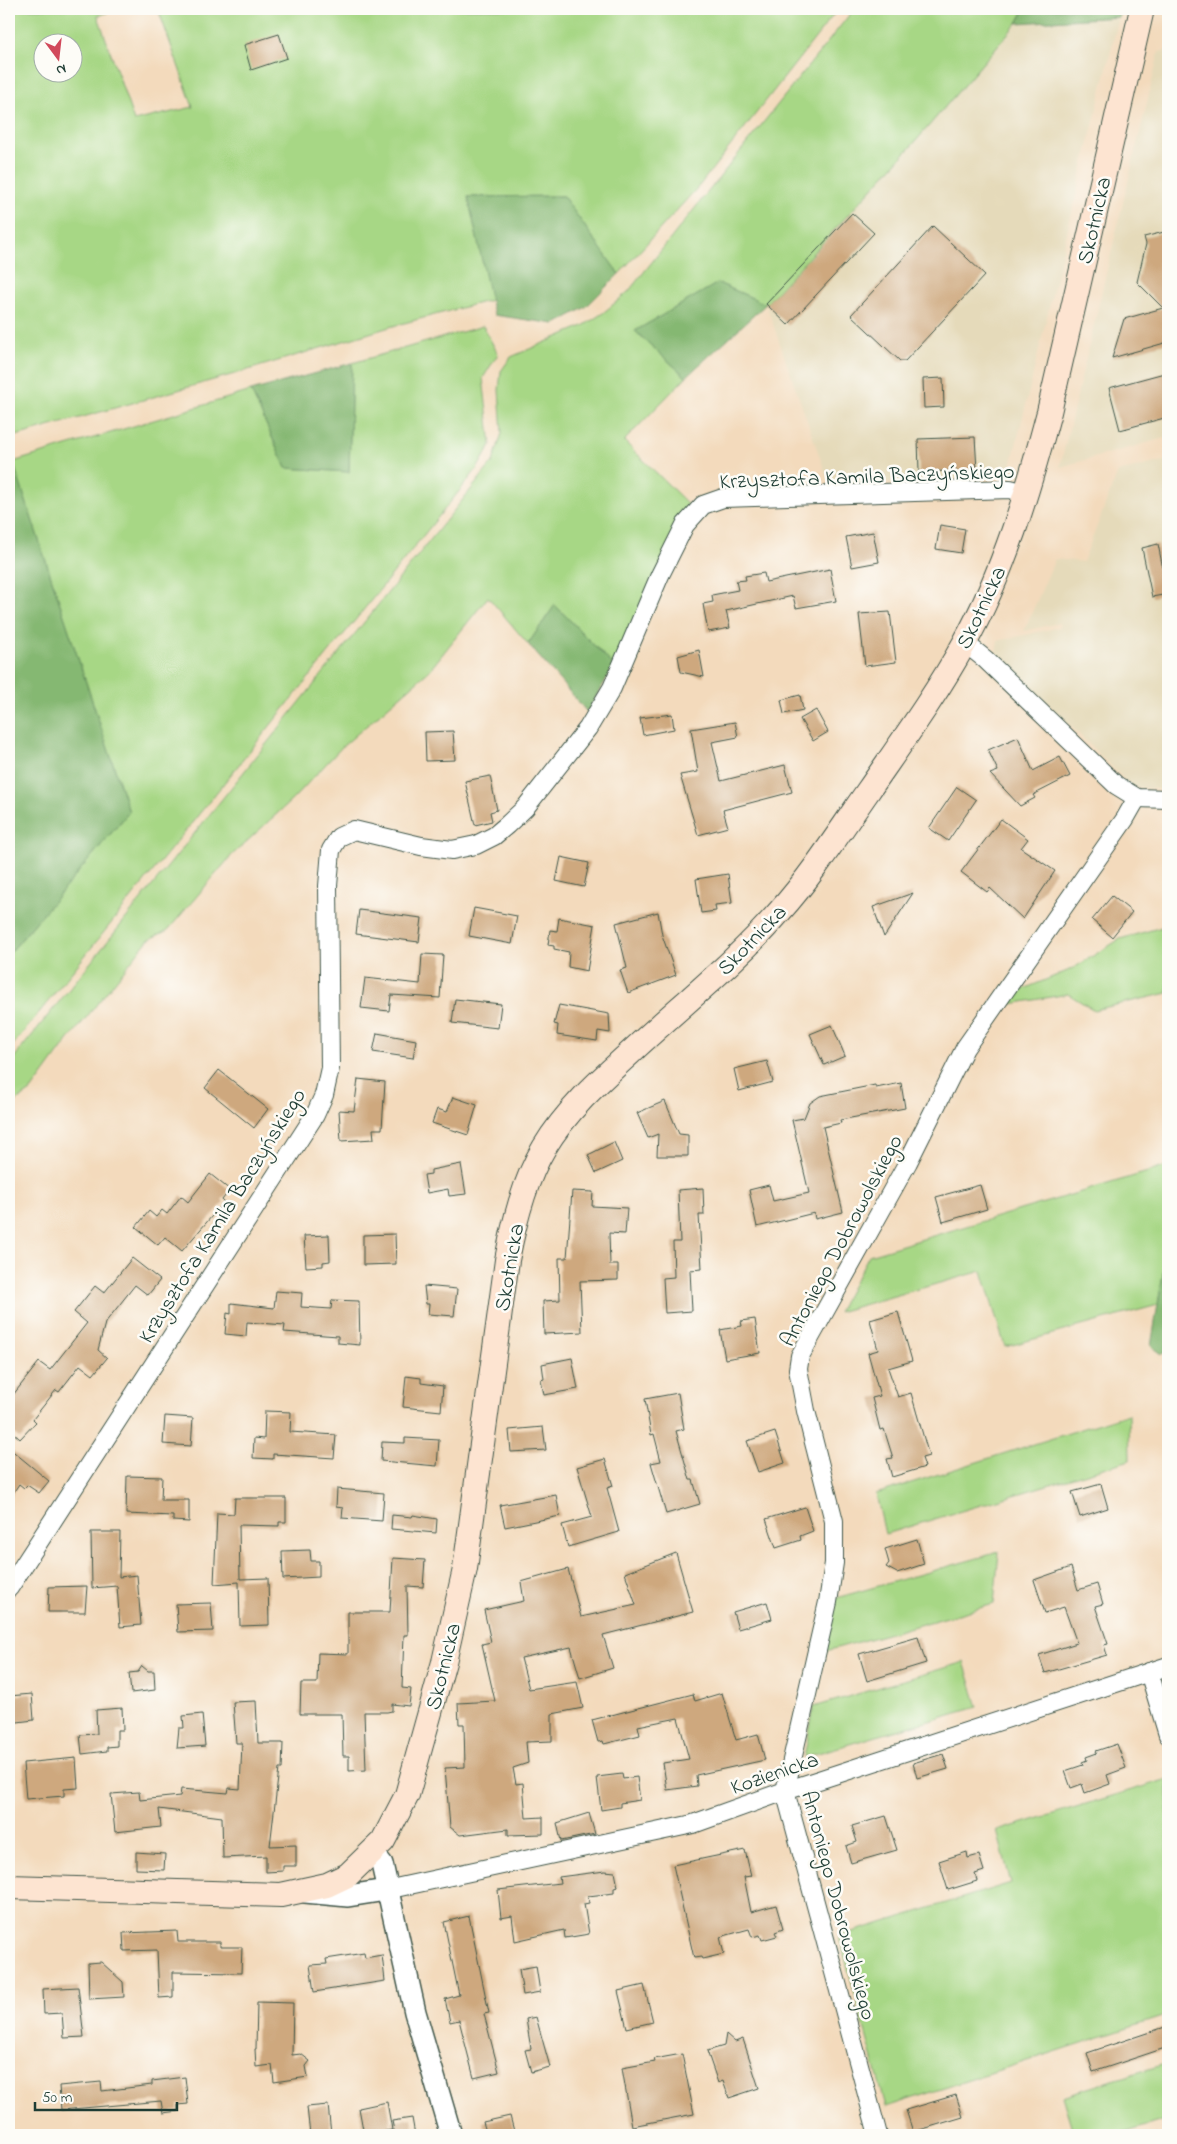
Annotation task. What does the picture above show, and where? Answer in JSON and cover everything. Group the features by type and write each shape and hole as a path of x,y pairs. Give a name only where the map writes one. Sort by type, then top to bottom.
{"main road":[{"name":"Skotnicka","path":"9,1887 259,1895 302,1892 341,1879 367,1859 392,1827 407,1795 444,1662 469,1544 508,1252 515,1220 542,1150 563,1119 596,1084 735,957 780,911 819,861 930,702 965,643 1004,555 1026,493 1049,412 1142,9"}],"street":[{"name":"Krzysztofa Kamila Baczyńskiego","path":"9,1588 315,1115 324,1096 330,1068 328,886 331,850 339,837 354,830 422,846 452,850 476,845 494,836 507,825 525,808 588,728 612,688 660,574 685,525 703,505 712,500 723,498 1010,489 1026,493"},
{"path":"965,643 985,659 1116,785 1136,798 1168,800"},
{"name":"Antoniego Dobrowolskiego","path":"878,2135 785,1791 828,1602 834,1563 834,1522 806,1411 798,1369 800,1356 908,1162 965,1048 1125,819 1136,798"},
{"name":"Kozienicka","path":"381,1891 693,1824 785,1791 1168,1666"},
{"path":"1149,1672 1168,1735"},
{"path":"367,1859 368,1886 381,1891"},
{"path":"302,1892 348,1896 381,1891"},
{"path":"381,1891 451,2135"}],"shaded area":[{"path":"1119,17 1011,466 972,478 830,486 766,304 915,142 1017,23"},
{"path":"1168,50 1168,437 1060,467 1159,52"},
{"path":"1168,460 1168,790 1132,787 996,652 998,641 1060,627 1059,623 1024,631 1055,559 1083,562 1118,472"}],"green space":[{"path":"9,9 117,9 98,16 134,121 193,107 158,9 838,9 699,186 619,274 563,196 468,197 491,300 393,326 238,373 9,438"},
{"path":"854,9 1025,9 1017,23 915,142 766,304 718,283 635,331 686,377 624,441 688,504 614,666 555,605 528,644 488,597 429,671 342,747 293,799 232,855 168,930 148,940 66,1043 31,1091 9,1106 9,1064 493,462 502,433 499,390 501,371 511,357 583,326 603,313 628,292"},
{"path":"1025,9 1121,9 1119,17 1017,23"},
{"path":"563,196 619,274 586,307 555,324 494,315 468,197"},
{"path":"718,283 766,304 686,377 635,331"},
{"path":"483,326 498,354 483,378 491,445 477,469 9,1050 9,954 129,812 13,462 251,391 286,468 349,472 352,363"},
{"path":"352,363 349,472 286,468 251,391"},
{"path":"13,462 129,812 9,954 9,464"},
{"path":"555,605 614,666 587,712 528,644"},
{"path":"1162,927 1168,951 1168,993 1094,1010 1068,994 1011,1004 1014,993 1072,969 1120,939"},
{"path":"1168,1166 1168,1244 1158,1305 1005,1347 982,1271 838,1312 869,1255"},
{"path":"1168,1244 1168,1350 1162,1354 1151,1346"},
{"path":"1129,1414 1130,1460 885,1534 876,1494"},
{"path":"999,1552 994,1604 826,1651 836,1598"},
{"path":"964,1662 978,1707 804,1757 814,1707"},
{"path":"1168,1779 1168,2015 886,2107 839,1936 1011,1883 997,1831"},
{"path":"1168,2063 1168,2119 1118,2135 1074,2135 1062,2096"}],"building":[{"path":"279,34 287,58 251,70 244,45"},
{"path":"852,213 874,233 788,325 766,304"},
{"path":"933,226 985,275 905,361 900,361 851,315"},
{"path":"1168,231 1168,342 1112,358 1124,319 1163,308 1137,282 1146,244 1144,237"},
{"path":"1168,372 1168,417 1120,430 1109,388"},
{"path":"943,378 944,407 924,408 923,379"},
{"path":"975,437 977,470 919,472 918,439"},
{"path":"940,525 965,529 961,553 936,549"},
{"path":"873,532 879,562 852,567 846,537"},
{"path":"1158,544 1168,594 1152,597 1142,548"},
{"path":"830,569 836,601 796,608 793,596 726,611 730,628 708,632 703,604 713,602 712,595 738,590 736,581 746,580 745,576 764,573 766,582"},
{"path":"890,612 896,662 865,666 859,614"},
{"path":"699,650 704,677 681,672 678,656"},
{"path":"800,695 803,710 784,714 781,700"},
{"path":"816,710 828,732 813,741 800,719"},
{"path":"672,714 674,729 643,735 640,718"},
{"path":"735,722 738,737 712,742 721,781 785,765 792,792 723,810 728,827 698,835 680,775 698,772 691,729"},
{"path":"453,731 455,760 426,761 425,732"},
{"path":"1018,737 1033,771 1060,757 1070,776 1033,795 1035,798 1020,806 990,774 998,771 988,750"},
{"path":"490,776 497,810 490,812 492,821 475,825 465,781"},
{"path":"957,787 976,800 948,841 929,828"},
{"path":"1001,819 1028,839 1021,848 1055,871 1023,919 990,888 987,892 961,872"},
{"path":"561,857 589,863 584,887 556,881"},
{"path":"728,874 732,903 715,905 716,911 701,913 696,879"},
{"path":"913,893 884,937 873,907"},
{"path":"1112,896 1132,912 1112,937 1092,920"},
{"path":"474,908 517,916 512,944 469,936"},
{"path":"359,910 422,918 419,942 356,934"},
{"path":"658,912 662,935 676,975 628,993 620,970 627,968 616,923"},
{"path":"559,918 595,925 587,971 568,967 569,952 554,949 554,946 548,945 550,930 557,931"},
{"path":"422,954 443,955 440,998 391,995 389,1011 361,1008 365,978 420,984"},
{"path":"455,999 501,1004 498,1028 452,1023"},
{"path":"559,1005 609,1014 610,1033 598,1031 597,1041 557,1035 558,1025 554,1024"},
{"path":"832,1025 845,1056 824,1065 810,1034"},
{"path":"377,1033 416,1040 413,1058 373,1052"},
{"path":"767,1061 773,1082 739,1091 734,1069"},
{"path":"219,1070 268,1109 254,1128 205,1088"},
{"path":"358,1079 385,1082 382,1129 373,1129 374,1139 341,1141 339,1110 354,1111"},
{"path":"901,1083 905,1108 840,1120 841,1123 823,1127 843,1212 815,1219 814,1213 757,1227 749,1190 769,1185 773,1201 809,1193 792,1120 804,1118 810,1103 820,1096 875,1085 876,1088"},
{"path":"453,1097 477,1105 468,1135 432,1123 437,1109 447,1112"},
{"path":"665,1101 679,1134 688,1135 688,1156 657,1156 658,1134 648,1138 637,1113"},
{"path":"614,1142 622,1161 596,1173 588,1155"},
{"path":"461,1164 466,1194 449,1196 448,1189 427,1193 424,1175 431,1174 431,1170"},
{"path":"210,1174 230,1190 222,1200 224,1202 182,1251 165,1237 158,1245 136,1227 149,1211 156,1217 162,1210 167,1214 181,1196 188,1202"},
{"path":"980,1185 987,1209 943,1222 936,1197"},
{"path":"703,1188 704,1215 699,1215 702,1269 690,1270 692,1311 665,1313 663,1278 674,1277 673,1242 680,1242 678,1190"},
{"path":"572,1191 593,1192 592,1206 627,1208 625,1234 609,1233 610,1265 618,1265 618,1280 580,1281 582,1332 544,1334 543,1301 560,1300 559,1258 567,1258"},
{"path":"395,1234 396,1264 363,1265 363,1235"},
{"path":"329,1235 330,1261 323,1262 323,1266 306,1267 304,1236"},
{"path":"132,1258 160,1280 148,1295 135,1285 105,1323 98,1350 107,1358 93,1375 80,1365 59,1392 56,1390 33,1419 36,1422 20,1439 9,1429 9,1400 39,1362 50,1370 87,1323 74,1312 95,1286 104,1293"},
{"path":"424,1286 457,1289 454,1316 428,1314 429,1304 426,1304"},
{"path":"276,1291 302,1293 301,1307 331,1309 332,1300 359,1301 360,1345 338,1343 338,1336 284,1332 285,1325 247,1322 246,1336 225,1334 227,1313 231,1314 231,1303 274,1308"},
{"path":"898,1312 912,1361 888,1368 898,1397 911,1393 929,1456 922,1458 925,1467 892,1477 887,1459 893,1458 884,1429 880,1430 872,1398 880,1396 868,1353 878,1350 870,1320"},
{"path":"755,1319 760,1353 725,1359 720,1330 742,1326 741,1321"},
{"path":"572,1358 578,1389 544,1395 541,1380 544,1379 542,1364"},
{"path":"406,1376 421,1378 421,1383 443,1386 441,1411 403,1407"},
{"path":"678,1393 684,1429 676,1431 690,1480 693,1480 700,1504 666,1514 651,1463 661,1461 654,1434 651,1435 645,1399"},
{"path":"265,1411 291,1412 290,1432 336,1435 334,1458 273,1454 273,1459 253,1458 254,1438 264,1439"},
{"path":"165,1416 193,1418 191,1446 163,1444"},
{"path":"543,1427 546,1450 511,1452 509,1430"},
{"path":"775,1432 785,1463 758,1472 747,1441"},
{"path":"405,1438 439,1440 437,1466 381,1461 382,1442 405,1443"},
{"path":"9,1448 49,1481 39,1493 27,1485 24,1488 19,1484 9,1499"},
{"path":"605,1459 613,1486 607,1488 619,1532 568,1547 562,1525 592,1517 577,1467"},
{"path":"127,1476 162,1477 161,1500 189,1500 189,1522 173,1521 173,1516 126,1514"},
{"path":"1101,1484 1108,1508 1080,1517 1072,1492"},
{"path":"337,1489 384,1493 382,1521 342,1518 343,1508 336,1507"},
{"path":"556,1495 560,1516 505,1527 500,1505"},
{"path":"235,1498 286,1498 286,1522 279,1522 279,1526 239,1525 240,1579 268,1578 269,1625 240,1626 239,1582 214,1584 217,1513 234,1514"},
{"path":"805,1507 813,1531 800,1536 801,1540 776,1548 766,1519"},
{"path":"392,1515 412,1517 413,1515 437,1519 436,1533 391,1529"},
{"path":"91,1532 120,1532 119,1577 137,1575 141,1625 120,1627 117,1586 92,1588"},
{"path":"917,1539 924,1564 897,1573 886,1567 889,1563 885,1549"},
{"path":"310,1550 311,1561 319,1561 319,1577 283,1579 282,1551"},
{"path":"676,1553 693,1612 603,1635 613,1668 580,1678 571,1647 521,1658 529,1689 577,1682 583,1708 552,1714 552,1741 526,1742 528,1763 513,1768 516,1784 523,1783 526,1818 543,1817 543,1834 508,1835 508,1829 460,1835 450,1827 445,1768 465,1767 464,1724 459,1724 458,1703 495,1701 482,1644 491,1642 484,1610 524,1601 521,1582 568,1569 581,1617 636,1605 625,1573"},
{"path":"393,1558 425,1560 423,1587 407,1586 408,1635 404,1635 402,1688 411,1689 409,1706 392,1704 392,1711 364,1712 366,1770 349,1771 349,1756 343,1756 342,1714 300,1714 301,1683 317,1683 318,1653 348,1654 348,1612 390,1612"},
{"path":"1071,1567 1078,1590 1097,1584 1103,1604 1095,1606 1108,1644 1104,1645 1107,1655 1045,1673 1039,1655 1077,1643 1064,1607 1045,1613 1034,1580"},
{"path":"87,1586 85,1612 48,1612 49,1587"},
{"path":"767,1602 772,1619 738,1629 733,1612"},
{"path":"211,1603 213,1631 178,1632 176,1604"},
{"path":"918,1637 926,1663 867,1681 859,1654"},
{"path":"142,1666 148,1671 154,1671 155,1690 131,1693 129,1673 138,1672"},
{"path":"722,1693 736,1740 758,1734 765,1760 696,1775 697,1786 667,1790 663,1763 689,1759 678,1718 638,1726 640,1735 604,1744 603,1741 598,1742 592,1720 693,1694 695,1701"},
{"path":"32,1694 34,1720 9,1723 9,1696"},
{"path":"256,1701 258,1743 283,1743 282,1769 279,1769 270,1846 296,1845 296,1866 283,1866 283,1871 266,1872 266,1856 223,1858 222,1817 159,1809 161,1827 115,1832 111,1794 139,1792 140,1800 180,1796 181,1789 228,1793 229,1788 240,1789 242,1743 236,1743 233,1702"},
{"path":"122,1708 123,1730 117,1730 117,1746 107,1747 107,1751 82,1754 80,1735 97,1734 96,1710"},
{"path":"202,1714 205,1746 177,1748 179,1728 184,1728 183,1716"},
{"path":"1117,1744 1126,1768 1107,1775 1110,1784 1085,1793 1082,1784 1071,1788 1065,1771 1083,1765 1082,1762 1087,1760 1086,1757 1097,1753 1096,1751"},
{"path":"943,1754 948,1769 917,1778 913,1763"},
{"path":"76,1758 78,1788 64,1789 64,1796 26,1799 23,1763"},
{"path":"622,1774 623,1779 637,1777 640,1800 620,1803 620,1807 601,1810 597,1777"},
{"path":"589,1813 595,1834 561,1841 557,1823"},
{"path":"886,1816 897,1850 851,1863 846,1846 857,1842 852,1826"},
{"path":"745,1850 751,1876 744,1877 751,1912 776,1905 783,1929 775,1932 777,1936 762,1940 760,1935 752,1937 749,1929 720,1937 724,1954 702,1959 701,1957 694,1958 673,1865"},
{"path":"136,1852 165,1854 164,1870 136,1869"},
{"path":"967,1852 968,1858 979,1855 984,1871 975,1874 977,1881 948,1890 939,1861"},
{"path":"605,1871 615,1872 618,1887 614,1888 614,1893 588,1896 589,1903 584,1904 589,1934 565,1938 564,1930 515,1941 512,1916 501,1918 498,1890 560,1883 559,1877"},
{"path":"469,1916 489,2013 484,2014 499,2072 474,2078 459,2020 450,2022 445,1999 459,1995 444,1922"},
{"path":"177,1931 178,1942 220,1942 220,1947 242,1947 241,1973 173,1972 173,1997 159,1998 157,1950 124,1951 123,1933"},
{"path":"364,1953 365,1958 382,1955 385,1981 314,1992 310,1965 327,1964 326,1959"},
{"path":"101,1962 123,1982 124,1997 89,1999 88,1963"},
{"path":"536,1966 540,1992 523,1995 519,1969"},
{"path":"644,1985 653,2022 627,2028 618,1991"},
{"path":"78,1987 84,2037 64,2038 62,2013 44,2014 43,1989"},
{"path":"257,2002 293,2003 292,2055 301,2054 310,2061 306,2066 308,2077 274,2082 272,2065 256,2067"},
{"path":"536,2017 550,2067 531,2072 525,2050 531,2049 526,2019"},
{"path":"1168,2026 1168,2047 1093,2072 1087,2053"},
{"path":"726,2034 735,2042 743,2039 759,2088 729,2098 723,2081 718,2083 707,2051 724,2046"},
{"path":"682,2054 694,2114 632,2126 622,2068 655,2062 654,2059"},
{"path":"185,2077 188,2104 178,2105 178,2111 163,2113 161,2101 61,2110 59,2086 101,2082 102,2091 152,2085 152,2081"},
{"path":"956,2095 963,2117 913,2132 906,2110"},
{"path":"387,2102 392,2130 364,2135 359,2108"},
{"path":"328,2105 331,2134 310,2135 307,2107"},
{"path":"510,2116 515,2135 487,2135 483,2122"},
{"path":"412,2118 415,2135 395,2135 392,2121"}]}
